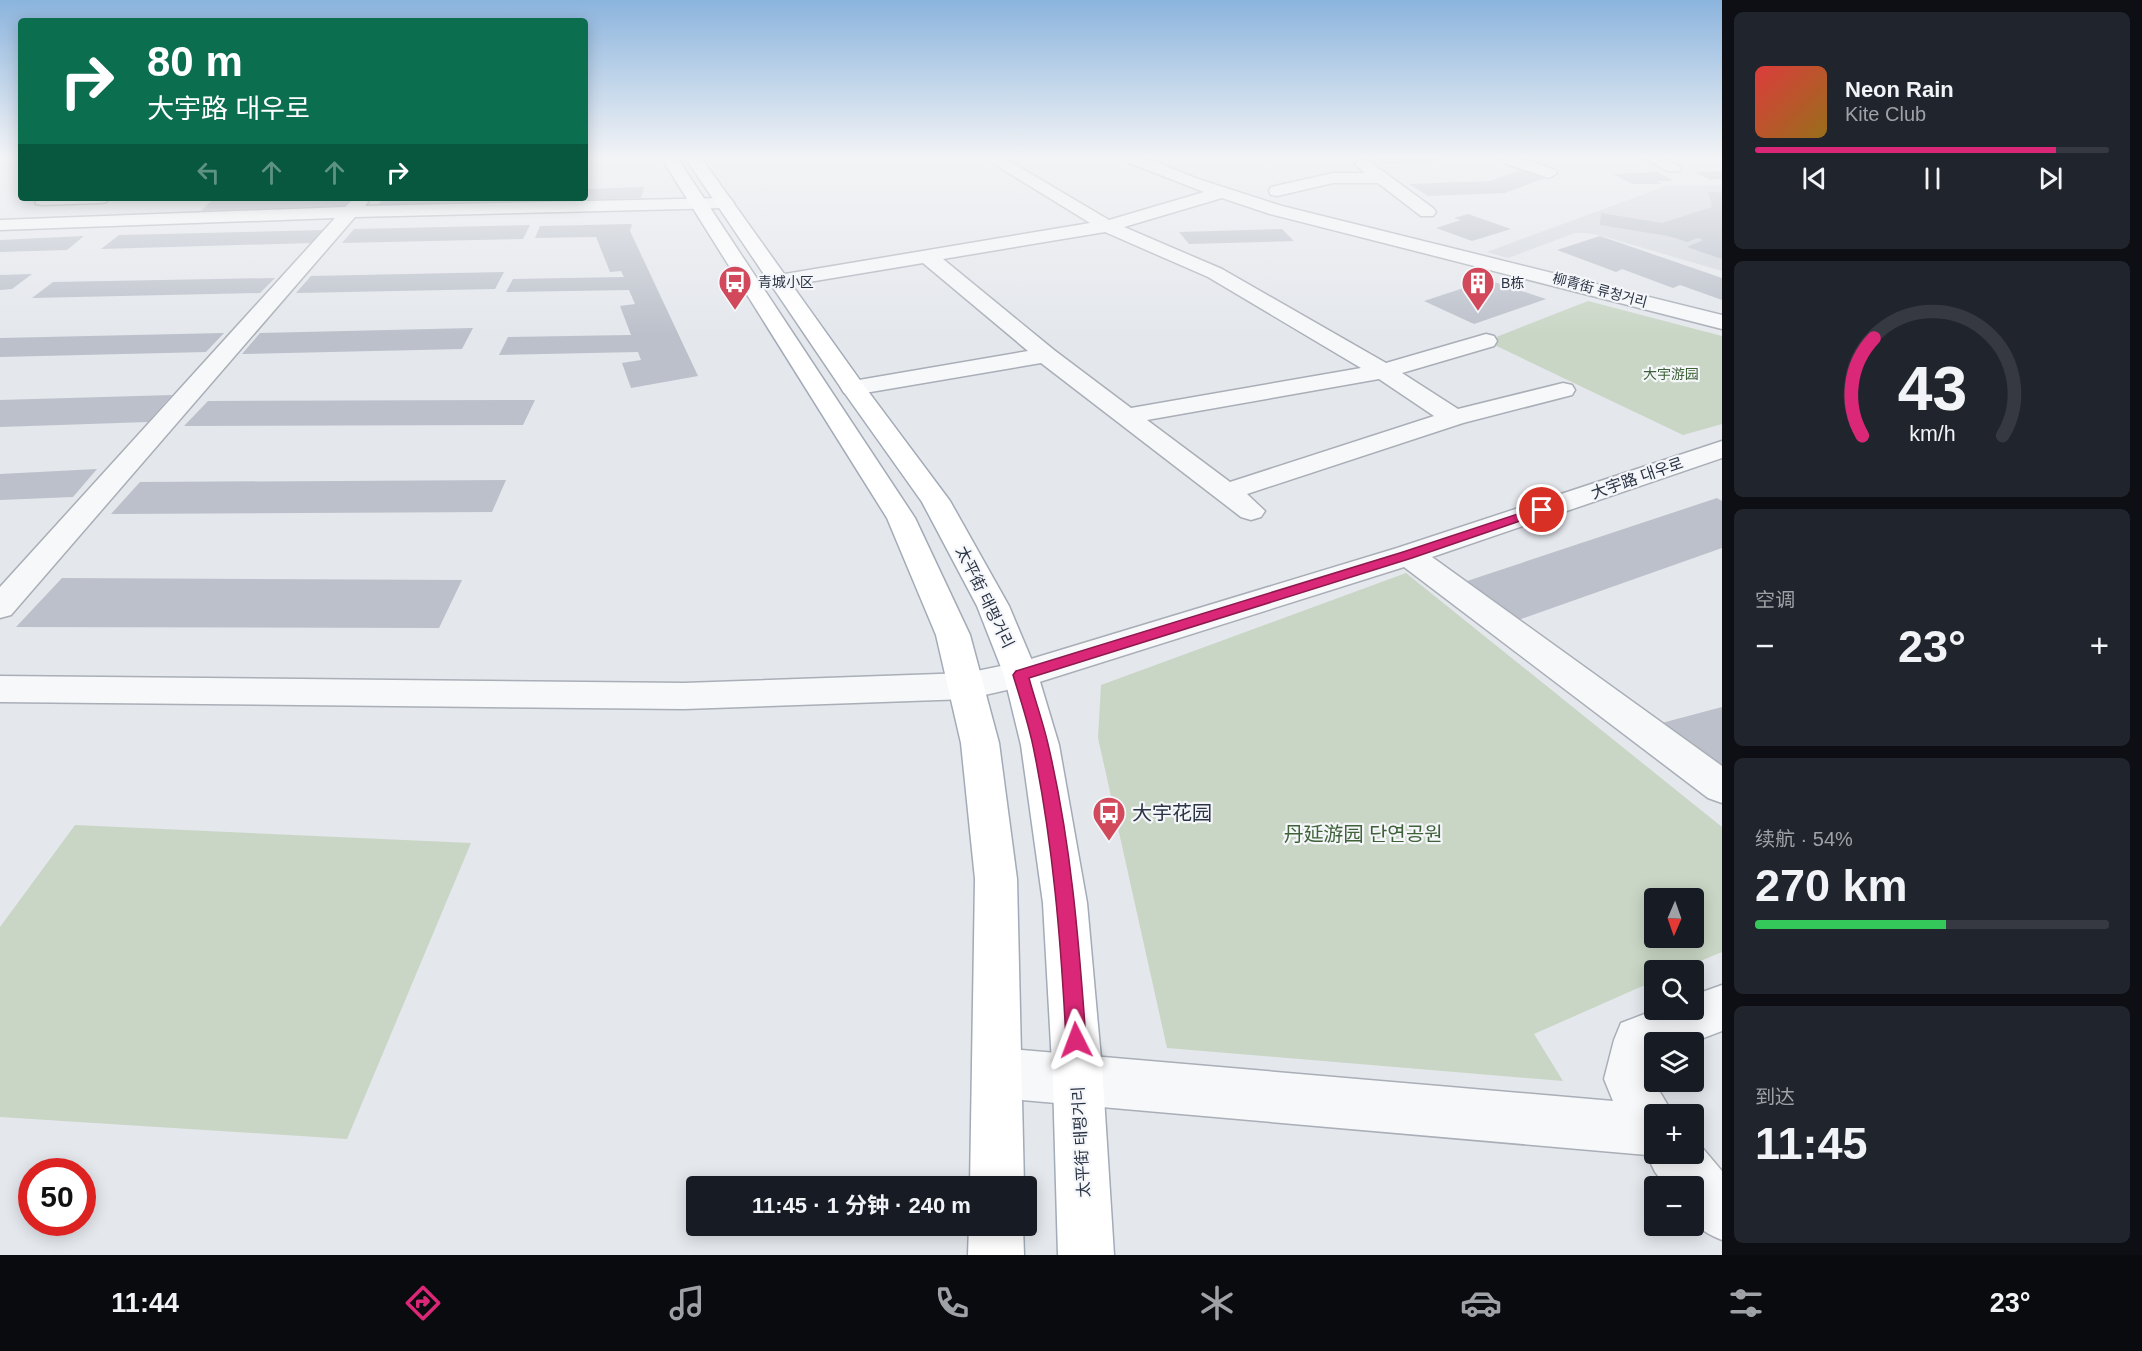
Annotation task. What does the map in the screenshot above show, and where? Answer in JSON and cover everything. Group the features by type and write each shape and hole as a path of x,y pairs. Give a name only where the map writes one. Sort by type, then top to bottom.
{"main road":[{"name":"太平街 태평거리","path":"720,218 901,518 953,634 980,743 996,879 998,1073 996,1176"},
{"name":"太平街 태평거리","path":"724,218 779,281 924,484 951,527 993,606 1021,675 1040,745 1059,850 1071,959 1086,1255"},
{"path":"996,1236 996,1255"}],"street":[{"path":"0,225 132,218"},
{"path":"0,607 345,218"},
{"path":"1093,218 1107,226 1215,273 1383,371 1454,418"},
{"path":"779,281 1107,226 1136,218"},
{"name":"柳青街 류청거리","path":"1305,218 1722,322"},
{"path":"928,257 1046,355 1251,511"},
{"path":"1126,416 1383,371 1486,341"},
{"path":"854,388 1046,355"},
{"path":"1226,492 1454,418 1563,390"},
{"name":"大宇路 대우로","path":"0,689 684,696 967,686 1021,675 1408,555 1722,450"},
{"path":"1408,555 1722,787"},
{"path":"1644,1110 1629,1079 1638,1040 1722,1008"},
{"path":"998,1073 1644,1130"},
{"path":"1681,1164 1722,1213"}],"shaded area":[{"path":"1580,218 1722,218 1722,271 1599,235 1585,233 1575,233 1508,258 1487,252"}],"green space":[{"name":"大宇游园","path":"1588,301 1722,336 1722,424 1683,435 1486,341"},
{"name":"丹延游园 단연공원","path":"1406,573 1722,827 1722,952 1703,960 1644,960 1644,985 1534,1034 1563,1081 1167,1048 1098,738 1101,685"},
{"path":"75,825 471,843 347,1139 0,1117 0,927"}],"building":[{"path":"1454,218 1478,218 1511,229 1472,241 1436,228 1461,220"},
{"path":"1601,218 1629,218 1662,223 1679,218 1722,218 1722,259 1687,247 1703,240 1698,238 1687,242 1668,236 1600,225"},
{"path":"632,224 630,231 698,376 631,388 622,363 641,360 638,352 499,355 508,337 631,335 620,306 635,304 629,290 506,292 513,279 624,277 621,271 610,272 596,237 535,238 540,226"},
{"path":"530,225 523,239 342,243 354,229"},
{"path":"1282,229 1294,241 1189,244 1179,232"},
{"path":"323,230 311,243 101,249 119,235"},
{"path":"84,236 67,250 0,252 0,240"},
{"path":"1600,236 1722,278 1722,300 1680,285 1673,288 1622,269 1616,272 1557,250"},
{"path":"504,272 495,289 296,293 311,276"},
{"path":"32,274 12,289 0,290 0,275"},
{"path":"275,278 260,293 32,298 53,282"},
{"name":"B栋","path":"1488,280 1546,299 1474,324 1424,301"},
{"path":"473,328 462,349 242,354 260,333"},
{"path":"224,333 206,352 0,357 0,338"},
{"path":"172,395 148,422 0,427 0,400"},
{"path":"535,400 523,425 184,426 208,401"},
{"path":"97,469 73,497 0,500 0,474"},
{"path":"506,480 492,512 111,514 140,482"},
{"path":"1717,498 1722,501 1722,548 1510,623 1458,584"},
{"path":"62,578 462,580 439,628 16,627"},
{"path":"1722,707 1722,775 1658,724"}],"place":[{"name":"青城小区","path":"735,311"},
{"name":"B栋","path":"1478,312"},
{"name":"大宇花园","path":"1109,842"}],"route":[{"path":"1076,1040 1071,959 1059,850 1040,745 1021,675 1408,555 1542,510"}]}
